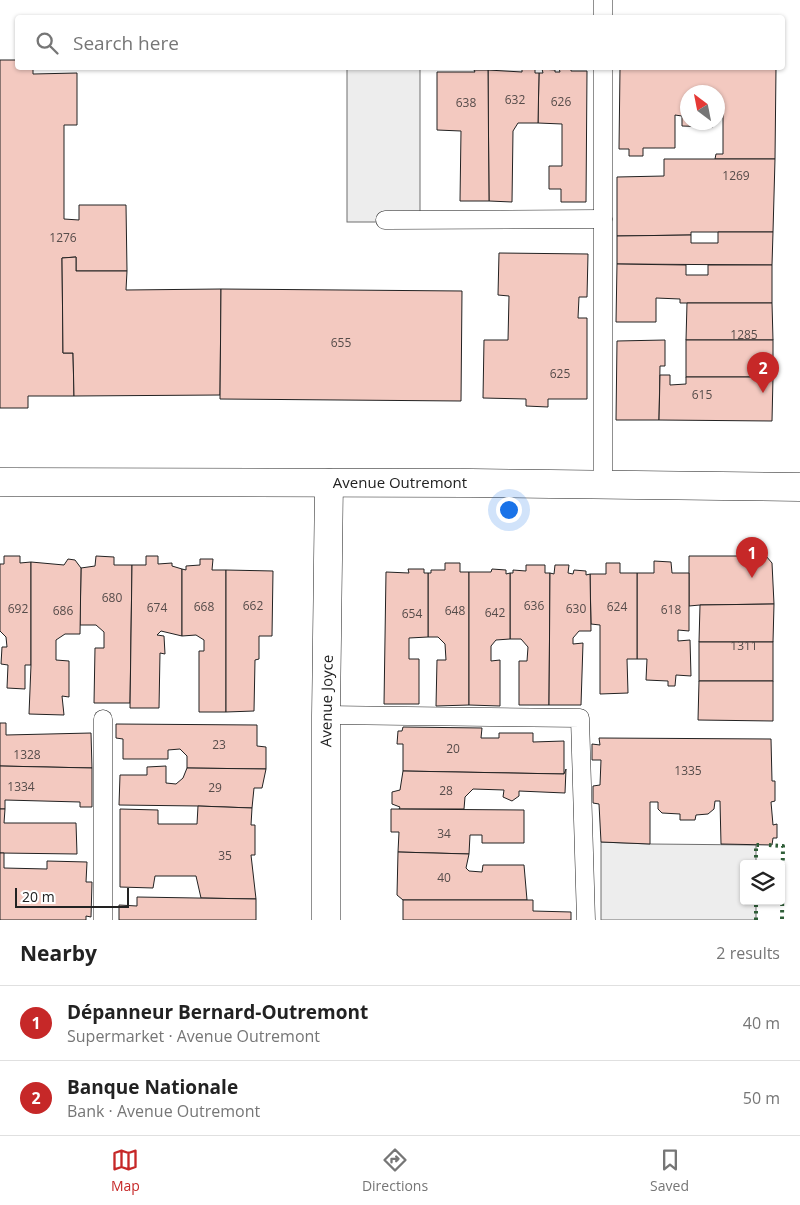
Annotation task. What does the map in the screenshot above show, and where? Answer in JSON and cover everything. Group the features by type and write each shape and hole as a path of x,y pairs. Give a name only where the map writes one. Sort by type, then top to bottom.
{"street":[{"name":"Avenue Outremont","path":"0,482 603,484 800,487"},
{"name":"Avenue Joyce","path":"326,920 329,483"}],"lane":[{"path":"603,0 603,15"},
{"path":"603,70 603,484"},
{"path":"385,220 603,219"},
{"path":"326,715 580,718 586,920"},
{"path":"103,719 103,920"}],"shaded area":[{"path":"347,70 420,70 420,222 347,222"},
{"path":"601,842 756,845 756,860 740,860 740,905 756,905 756,920 601,920"}],"building":[{"path":"0,60 15,60 15,70 33,70 33,74 77,73 77,125 64,125 64,219 79,220 79,205 126,205 127,271 76,271 76,257 62,258 63,353 73,353 74,396 28,396 28,408 0,408"},
{"path":"474,70 488,70 489,201 460,201 461,131 437,130 437,72 475,72"},
{"path":"488,70 522,72 522,70 535,70 535,73 539,73 538,123 518,123 513,131 512,202 489,201"},
{"path":"542,70 560,72 560,70 587,71 586,202 561,202 561,189 549,189 549,166 562,166 562,124 538,123 539,73 543,73"},
{"path":"620,70 776,70 775,159 715,159 716,154 723,154 725,85 680,85 680,116 675,115 675,148 643,148 643,156 629,156 629,149 619,149"},
{"path":"664,159 775,159 773,232 691,232 691,235 617,236 617,177 664,176"},
{"path":"718,232 773,232 772,265 617,264 617,236 691,235 691,243 718,243"},
{"path":"499,253 588,254 587,297 579,297 578,318 587,318 587,399 548,399 548,407 526,406 526,399 483,398 484,340 508,340 509,296 498,295"},
{"path":"76,257 76,271 127,271 126,290 221,289 220,395 74,396 73,353 63,353 62,258"},
{"path":"617,264 686,265 686,275 708,275 708,265 772,265 772,303 680,303 680,299 656,298 656,322 616,322"},
{"path":"221,289 462,291 461,401 220,399"},
{"path":"687,303 772,303 773,340 686,340"},
{"path":"665,340 665,366 660,366 659,420 616,420 617,341"},
{"path":"686,340 773,340 773,377 686,377"},
{"path":"660,375 670,375 670,385 686,384 686,377 773,377 772,421 659,420"},
{"path":"4,556 20,556 20,563 31,562 31,665 25,665 25,689 7,688 8,665 1,664 2,647 7,647 6,637 0,631 0,564 4,564"},
{"path":"96,556 114,557 114,565 132,565 130,703 94,703 95,648 104,648 104,632 96,625 80,625 81,568 95,566"},
{"path":"146,556 158,556 158,564 172,563 172,566 182,569 182,636 161,631 157,635 164,636 165,654 160,653 159,708 130,708 132,565 146,565"},
{"path":"689,556 766,556 772,563 774,604 689,606"},
{"path":"68,559 75,560 81,568 80,634 65,634 56,640 56,660 69,661 69,697 62,696 64,715 29,714 31,562 64,565"},
{"path":"200,559 213,559 212,570 226,570 226,712 199,712 199,651 204,651 204,640 196,635 182,636 182,569 186,570 186,566 200,565"},
{"path":"654,561 671,562 672,573 689,573 689,631 678,630 678,641 690,640 691,676 676,675 675,686 668,686 668,681 646,680 647,659 637,659 637,573 654,573"},
{"path":"445,563 460,563 460,572 469,572 469,705 436,706 437,660 446,660 445,644 438,637 428,637 428,573 431,573 431,570 445,570"},
{"path":"606,563 620,563 620,573 637,573 637,659 627,659 628,693 600,694 600,625 591,624 590,574 606,574"},
{"path":"526,565 545,565 545,573 550,573 549,705 519,705 519,661 527,661 528,647 521,639 510,639 510,573 513,573 513,570 526,571"},
{"path":"555,565 569,565 568,573 573,574 574,570 586,571 586,575 590,574 591,631 579,631 573,638 573,644 583,643 581,705 549,705 550,573 554,574"},
{"path":"408,569 424,569 424,573 428,573 428,637 409,638 409,659 419,659 419,704 384,704 386,572 409,573"},
{"path":"492,569 506,570 506,574 510,573 510,639 496,640 491,646 491,661 500,660 500,706 469,705 469,572 491,572"},
{"path":"226,570 273,571 272,636 259,636 259,659 255,660 254,711 226,712"},
{"path":"774,604 773,642 699,642 700,605"},
{"path":"699,642 773,642 773,681 699,681"},
{"path":"699,681 773,681 773,721 698,720"},
{"path":"0,723 6,723 6,735 91,733 92,768 0,766"},
{"path":"116,724 257,725 257,746 266,747 266,769 187,768 187,756 180,749 168,750 168,759 123,759 123,739 116,738"},
{"path":"403,727 482,728 481,738 499,738 499,733 533,733 533,742 564,741 564,774 403,771 403,744 397,744 398,731 402,731"},
{"path":"599,738 771,739 772,781 775,781 775,801 771,802 773,825 777,824 777,838 773,838 772,845 721,844 720,801 715,801 714,809 708,814 696,815 695,820 680,820 680,814 662,813 658,809 658,802 650,802 650,844 601,842 599,804 593,803 593,786 600,785 601,760 592,760 592,744 600,745"},
{"path":"0,766 92,768 92,807 80,807 80,802 5,800 5,809 0,809"},
{"path":"166,766 166,783 176,784 183,778 187,768 266,769 262,788 254,788 252,808 119,805 120,775 147,775 147,767"},
{"path":"566,769 565,793 519,791 519,796 512,801 503,797 504,790 473,789 465,797 464,809 399,809 400,807 392,804 392,792 400,790 403,771 564,774"},
{"path":"198,806 252,808 251,825 255,825 255,855 251,855 256,899 201,898 196,876 155,876 153,888 120,887 120,809 158,810 158,824 197,824"},
{"path":"0,809 5,809 4,823 76,823 77,854 0,853"},
{"path":"391,809 524,810 524,843 482,843 482,835 470,835 469,854 398,852 399,832 391,832"},
{"path":"398,852 469,854 466,868 469,871 482,872 483,865 524,865 527,900 403,900 397,895"},
{"path":"0,853 4,853 4,868 47,869 47,861 87,862 86,882 92,882 91,917 86,916 86,920 0,920"},
{"path":"137,897 256,899 256,920 119,920 119,905 137,906"},
{"path":"403,900 533,900 533,911 571,912 571,920 403,920"}],"hedge":[{"path":"756,860 756,845 760,845"},
{"path":"769,845 783,846 782,920"},
{"path":"756,905 756,920"}],"place":[{"name":"Banque Nationale","path":"763,393"},
{"name":"Dépanneur Bernard-Outremont","path":"752,578"}]}
